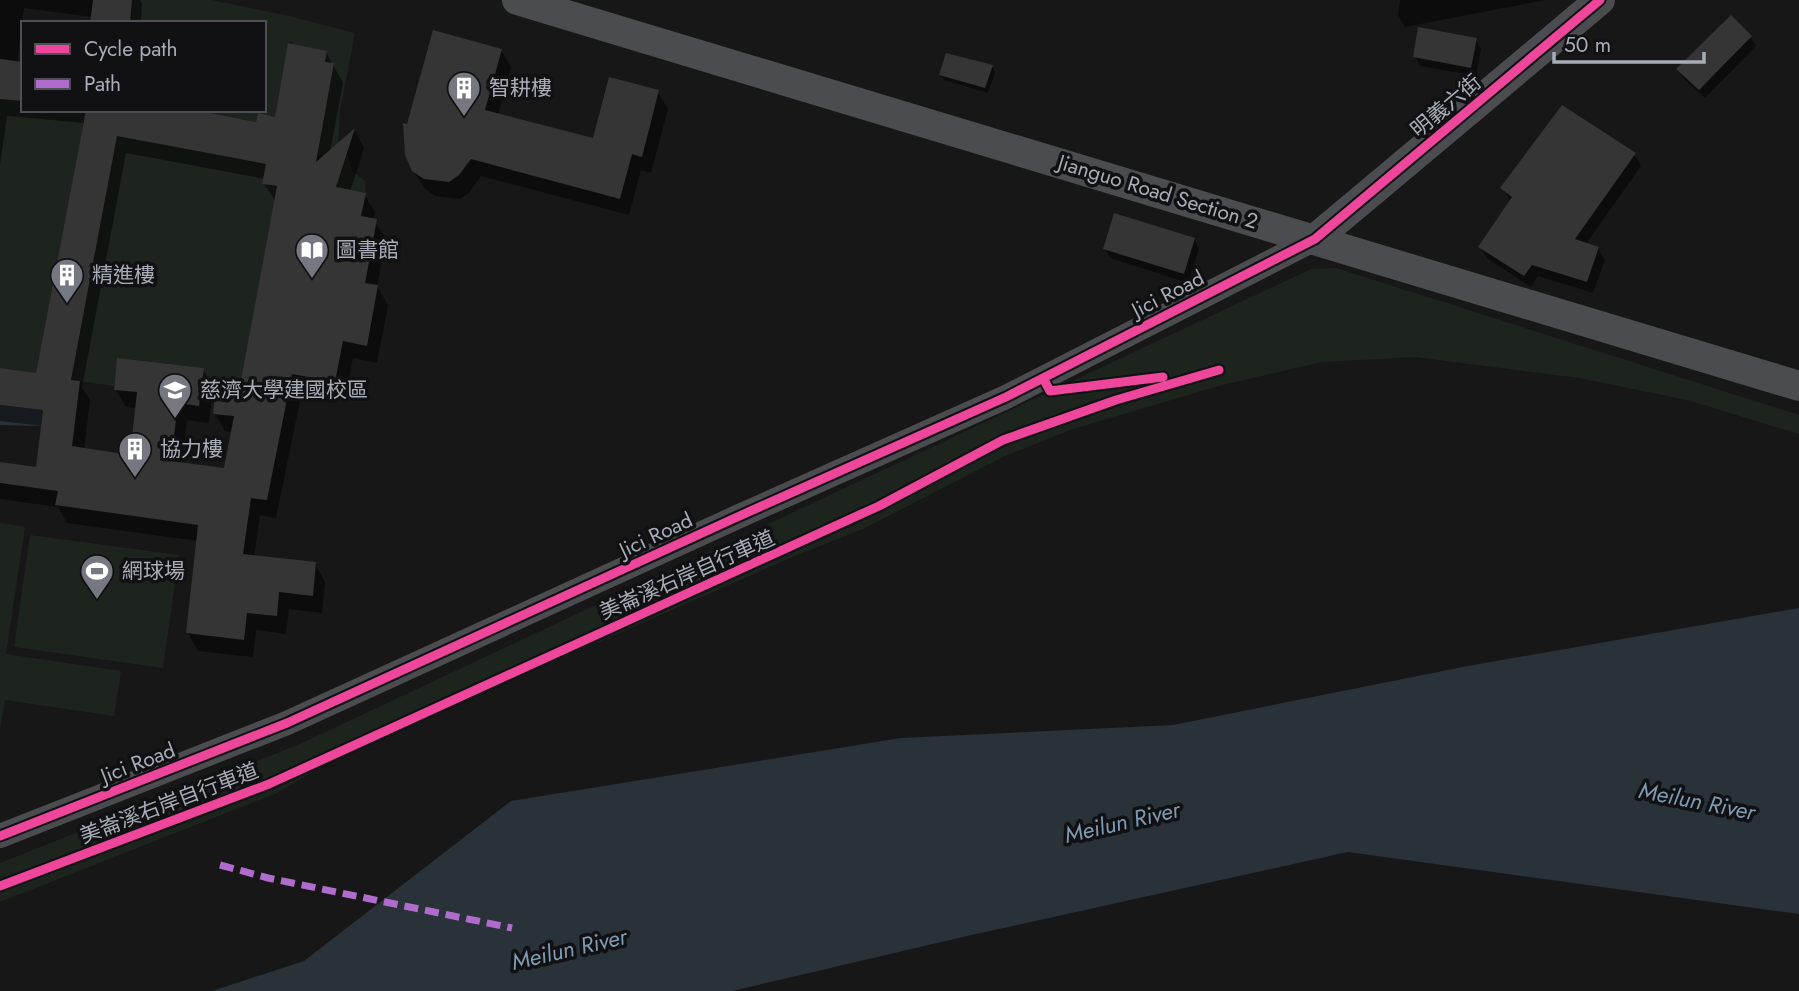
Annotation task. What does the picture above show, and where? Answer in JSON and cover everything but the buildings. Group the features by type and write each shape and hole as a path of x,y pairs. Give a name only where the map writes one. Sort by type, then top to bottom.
{"street":[{"name":"Jianguo Road Section 2","path":"517,0 1799,386"},
{"name":"明義六街","path":"1315,239 1600,0"},
{"name":"Jici Road","path":"0,836 287,723 1006,397 1315,239"}],"shaded area":[{"path":"132,0 212,0 355,33 340,111 338,147 334,157 317,155 334,64 325,62 327,51 289,41 275,117 258,114 256,122 204,112 266,112 266,21 130,21"},
{"path":"0,99 21,101 21,112 86,112 36,373 0,368"},
{"path":"121,114 145,141 236,158 271,133 262,184 277,187 238,396 201,392 203,368 118,358 114,386 71,380"},
{"path":"347,154 352,171 365,181 366,193 301,181"},
{"path":"1336,268 1799,415 1799,434 1687,400 1579,378 1415,357 1322,362 1222,385 1073,429 1003,457 863,529 797,555 341,755 277,793 0,902 0,863 300,744 1311,269"},
{"path":"0,523 25,527 6,654 121,671 114,716 5,700 0,730"},
{"name":"網球場","path":"30,535 179,555 163,668 14,647"}],"water":[{"path":"0,405 43,410 41,426 0,425"},
{"name":"Meilun River","path":"1799,608 1799,914 1348,852 732,991 212,991 304,961 511,801 901,738 1173,725 1468,666"}],"marked path":[{"path":"220,865 268,878 512,928"}],"cycle path":[{"path":"0,836 287,723 1006,397 1315,239 1600,0"},
{"name":"美崙溪右岸自行車道","path":"0,886 269,784 879,506 1003,440 1116,400 1219,370"},
{"path":"1043,378 1050,391 1163,377"}],"place":[{"name":"智耕樓","path":"464,118"},
{"name":"圖書館","path":"312,280"},
{"name":"精進樓","path":"67,305"},
{"name":"慈濟大學建國校區","path":"175,420"},
{"name":"協力樓","path":"135,479"},
{"name":"網球場","path":"97,601"}]}
